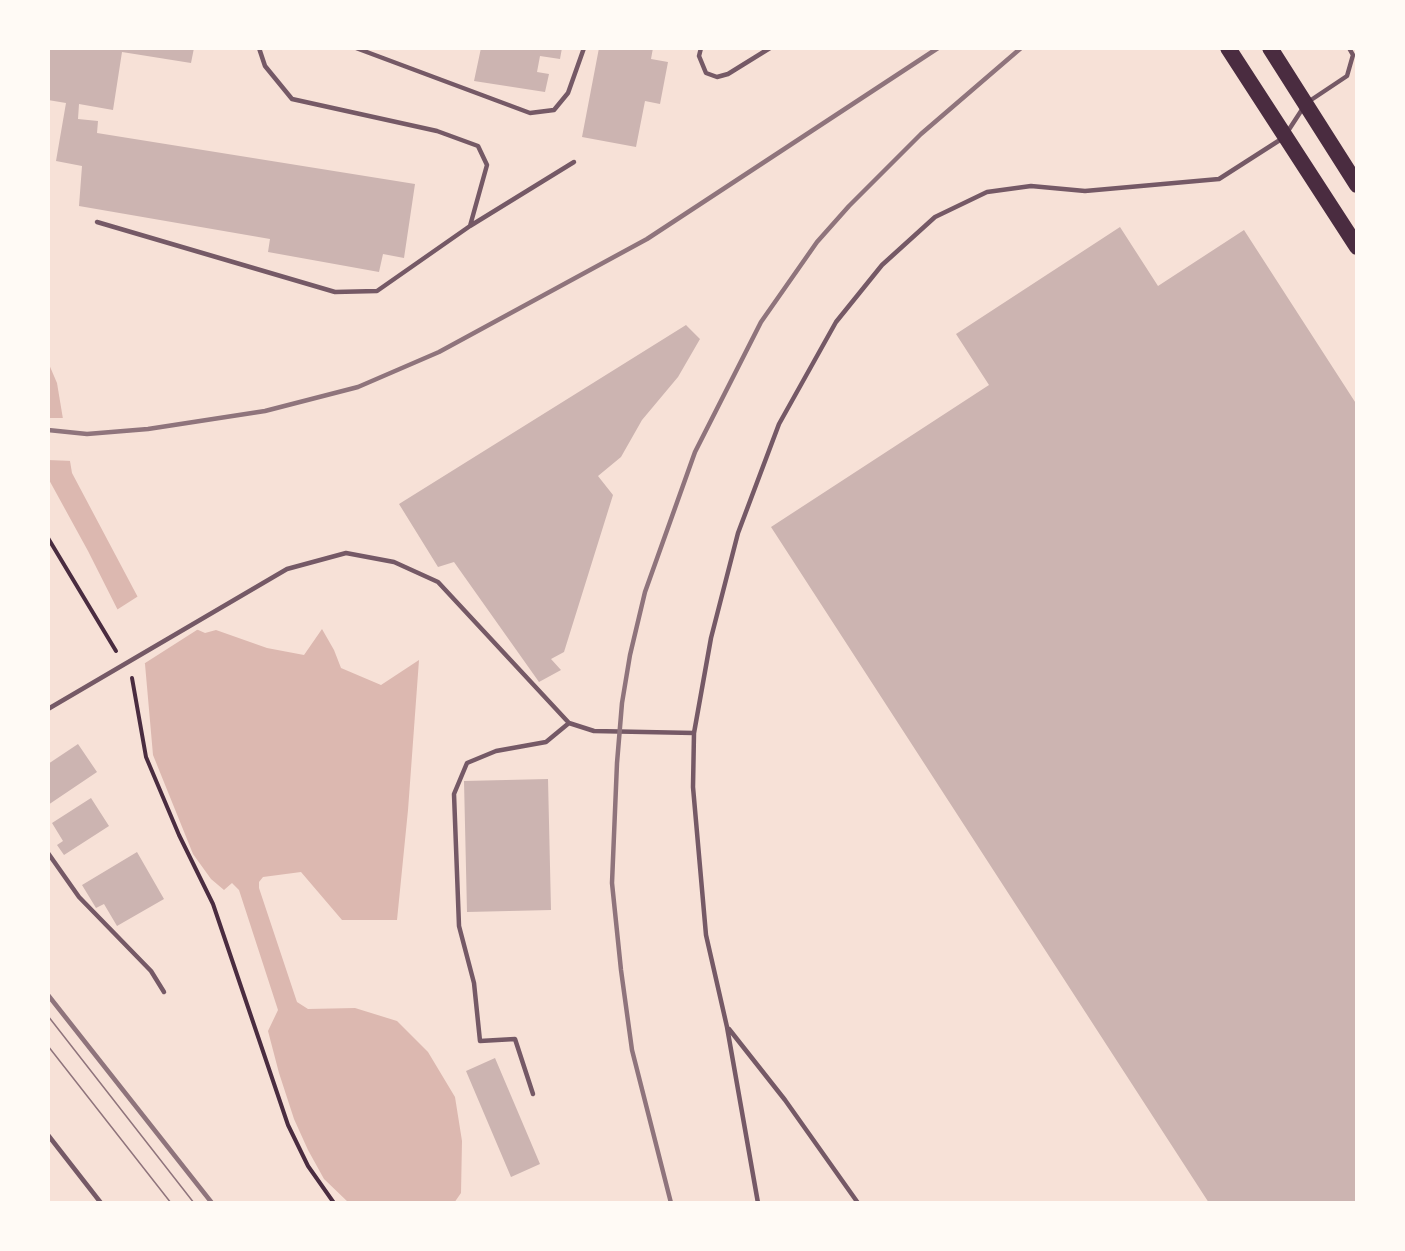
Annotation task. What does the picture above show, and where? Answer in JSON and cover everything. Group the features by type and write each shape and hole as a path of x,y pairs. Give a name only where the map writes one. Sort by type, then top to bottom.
{"highway":[{"path":"1228,48 1357,247"},
{"path":"1270,48 1357,184"}],"lane":[{"path":"259,48 265,66 292,99 436,131 478,146 487,165 470,226"},
{"path":"356,48 530,113 554,110 568,93 584,48"},
{"path":"701,48 699,56 706,73 717,77 728,74 770,48"},
{"path":"758,1203 727,1027 706,935 693,787 694,733 711,638 738,533 779,424 836,322 882,265 935,217 987,192 1031,186 1085,191 1219,179 1285,136 1305,103 1347,76 1353,55 1349,48"},
{"path":"97,222 335,292 377,291 470,226 574,162"},
{"path":"48,709 287,569 346,553 394,562 438,582 569,723 594,731 694,733"},
{"path":"533,1094 515,1039 480,1041 474,983 459,926 454,794 467,764 496,751 546,742 569,723"},
{"path":"48,853 79,897 151,971 164,992"},
{"path":"727,1027 785,1100 858,1203"},
{"path":"48,1135 100,1203"}],"path":[{"path":"48,538 121,659"},
{"path":"127,669 133,679 146,757 179,835 213,904 288,1125 308,1166 334,1203"}],"shaded area":[{"path":"48,362 57,383 72,473 142,605 205,633 216,630 267,648 304,655 322,629 341,668 381,685 419,660 397,920 342,920 301,872 263,877 259,882 259,888 297,1002 308,1009 355,1008 397,1021 428,1052 455,1097 462,1141 461,1193 454,1203 349,1203 324,1179 308,1150 294,1119 279,1073 268,1031 278,1010 239,890 232,883 224,890 211,879 193,854 153,755 145,664 48,478"}],"pier":[{"path":"48,418 66,418 73,461 48,460"},
{"path":"140,595 144,603 200,628 142,665 115,611"}],"building":[{"path":"48,48 194,48 191,63 122,52 113,110 79,104 78,119 98,121 97,133 415,184 404,258 383,254 379,272 268,252 270,239 79,206 82,166 56,161 66,103 48,100"},
{"path":"481,48 562,48 560,59 540,56 537,72 549,74 545,92 474,81"},
{"path":"599,48 653,48 651,59 668,62 660,104 645,101 636,147 582,137"},
{"path":"1120,227 1158,286 1244,230 1357,405 1357,1203 1209,1203 771,527 989,385 956,334"},
{"path":"686,325 700,339 678,377 642,420 621,457 598,476 613,495 564,652 551,659 561,670 539,682 454,562 438,567 399,504"},
{"path":"78,744 97,772 48,805 48,764"},
{"path":"548,779 551,910 467,912 464,781"},
{"path":"91,798 109,826 64,855 57,845 63,841 52,823"},
{"path":"137,852 164,899 117,926 104,904 96,908 82,885"},
{"path":"495,1058 540,1164 511,1177 466,1071"}],"tram line":[{"path":"48,1016 194,1203"},
{"path":"48,1046 171,1203"}],"railway":[{"path":"48,430 87,434 148,429 265,411 358,387 439,352 647,239 938,48"},
{"path":"671,1203 632,1050 612,883 622,703 630,655 645,592 695,452 761,322 817,242 849,206 921,134 1021,48"},
{"path":"48,995 212,1203"}]}
